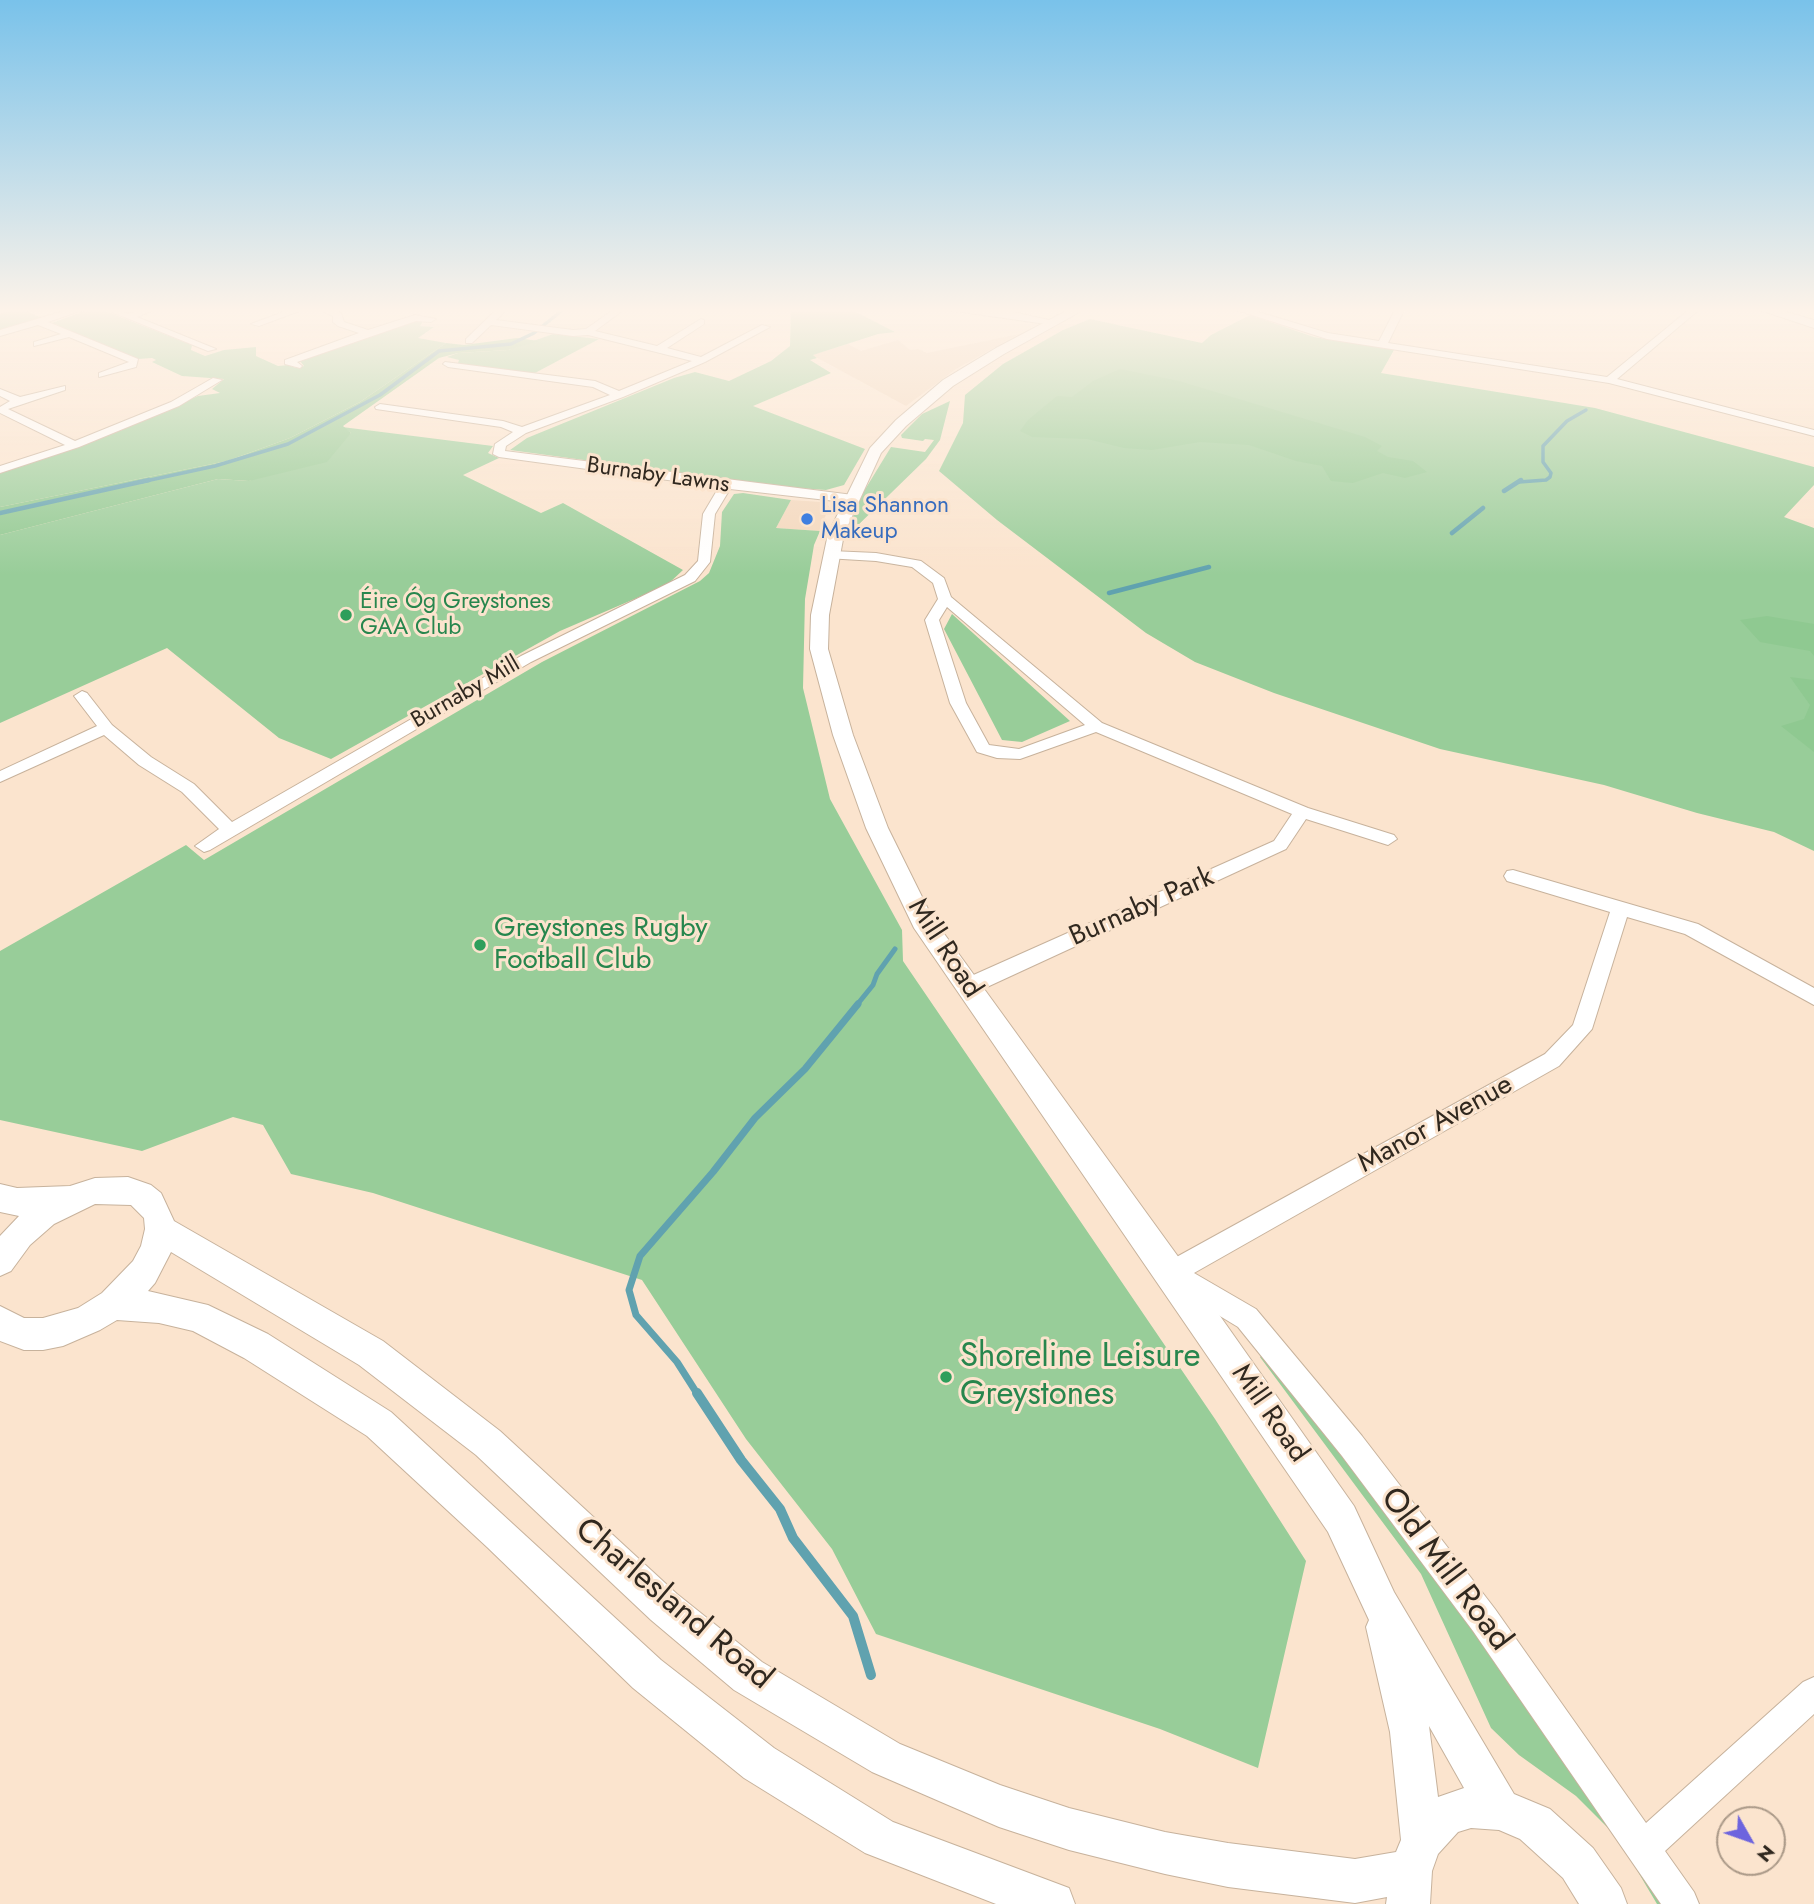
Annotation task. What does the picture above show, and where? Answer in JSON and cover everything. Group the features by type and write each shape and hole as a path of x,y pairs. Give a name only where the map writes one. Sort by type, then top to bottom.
{"main road":[{"name":"Mill Road","path":"932,397 901,423 875,451 836,534 820,615 819,649 843,735 877,828 922,922 1171,1273 1341,1519 1381,1605 1499,1809"},
{"path":"0,1198 17,1202 74,1198 113,1189 141,1195 152,1203 158,1214 160,1229 156,1250 144,1272 113,1304 89,1320 43,1334 24,1334 9,1329 0,1322"},
{"path":"0,1261 19,1235 43,1214 74,1198"},
{"name":"Charlesland Road","path":"160,1229 371,1353 488,1443 664,1606 748,1676 886,1758 999,1806 1069,1829 1165,1853 1228,1865 1354,1881 1413,1871"},
{"name":"Charlesland Road","path":"113,1304 159,1307 197,1316 278,1360 379,1424 500,1534 647,1674 759,1763 880,1839 1054,1904"},
{"name":"Mill Road","path":"1381,1605 1410,1732 1413,1871"},
{"path":"1413,1871 1446,1815 1471,1807 1499,1809 1535,1824 1557,1841 1578,1863 1605,1904"}],"street":[{"path":"10,397 19,401"},
{"path":"0,410 32,397"},
{"path":"0,470 75,445 188,397"},
{"name":"Burnaby Lawns","path":"615,397 522,431 501,444 499,454 853,499"},
{"path":"1674,397 1814,433"},
{"path":"380,407 503,424 522,431"},
{"path":"0,410 75,445"},
{"name":"Burnaby Mill","path":"204,846 526,659 690,578 704,562 709,514 727,485"},
{"path":"831,555 876,557 916,564 939,581 945,598 1096,726 1302,812 1388,839"},
{"path":"945,598 932,620 958,703 983,747 998,753 1020,754 1096,726"},
{"path":"82,696 106,728 145,761 188,788 230,830"},
{"path":"0,777 106,728"},
{"name":"Burnaby Park","path":"967,987 1280,845 1302,812"},
{"path":"1513,876 1692,929 1814,997"},
{"name":"Manor Avenue","path":"1171,1273 1552,1060 1582,1029 1620,908"},
{"name":"Old Mill Road","path":"1171,1273 1247,1318 1352,1446 1484,1620 1682,1904"},
{"path":"1642,1849 1814,1693"}],"shaded area":[{"path":"889,397 918,397 906,406"},
{"path":"791,500 821,502 829,506 820,531 776,528"}],"green space":[{"path":"196,397 368,397 290,438 227,461 0,507 0,472 117,432"},
{"path":"368,397 384,397 343,426 351,433 327,462 249,481 218,479 0,535 0,507 227,461 290,438"},
{"path":"628,397 775,397 753,406 865,449 844,485 826,490 783,487 510,450 527,438"},
{"path":"965,397 1527,397 1595,408 1814,467 1814,485 1784,517 1814,528 1814,851 1774,832 1697,813 1604,785 1440,749 1274,693 1195,662 1146,633 997,520 939,471 963,423"},
{"path":"1056,397 1232,397 1365,437 1382,446 1377,451 1388,457 1413,461 1427,472 1405,478 1383,473 1353,483 1331,481 1322,466 1296,461 1249,445 1200,442 1152,450 1124,448 1087,439 1032,437 1020,431 1028,420"},
{"path":"950,401 940,440 926,459 852,531 848,530 861,496 891,447 925,452 934,440 902,438 901,435 922,414"},
{"name":"Éire Óg Greystones GAA Club","path":"342,427 493,446 488,453 499,458 463,475 541,513 563,503 683,570 667,585 560,631 331,759 279,738 167,648 0,723 0,535 218,479 249,481 351,433"},
{"path":"734,494 791,500 776,528 820,531 814,545 805,599 803,688 830,799 902,930 903,961 1215,1419 1306,1561 1258,1768 1160,1729 876,1634 832,1549 746,1439 642,1280 373,1193 291,1174 263,1125 233,1117 142,1151 0,1120 0,951 186,845 204,860 542,662 700,581 709,573 720,546 722,512"},
{"path":"952,614 1070,721 1022,742 1002,740 944,629"},
{"path":"1767,616 1814,624 1814,656 1810,651 1760,642 1740,620"},
{"path":"1790,677 1814,680 1814,752 1781,726 1804,719 1810,705"},
{"path":"1265,1353 1334,1430 1672,1904 1657,1904 1618,1838 1576,1796 1519,1755 1491,1728 1421,1574 1260,1357"}],"waterway":[{"path":"141,482 215,466 288,444 377,397"},
{"path":"1519,482 1546,480 1550,477 1551,473 1543,462 1543,446 1567,421 1586,410"},
{"path":"0,513 149,480"},
{"path":"1504,491 1521,480"},
{"path":"1452,533 1483,508"},
{"path":"1109,593 1209,567"},
{"path":"856,1006 873,985 877,974 895,949"},
{"path":"698,1395 677,1362 636,1315 629,1290 640,1256 713,1172 755,1118 805,1069 858,1004"},
{"path":"697,1393 741,1460 780,1509 793,1538 853,1616 871,1675"}],"place":[{"name":"Lisa Shannon Makeup","path":"807,519"},
{"name":"Éire Óg Greystones GAA Club","path":"346,615"},
{"name":"Greystones Rugby Football Club","path":"480,945"},
{"name":"Shoreline Leisure Greystones","path":"946,1377"}]}
